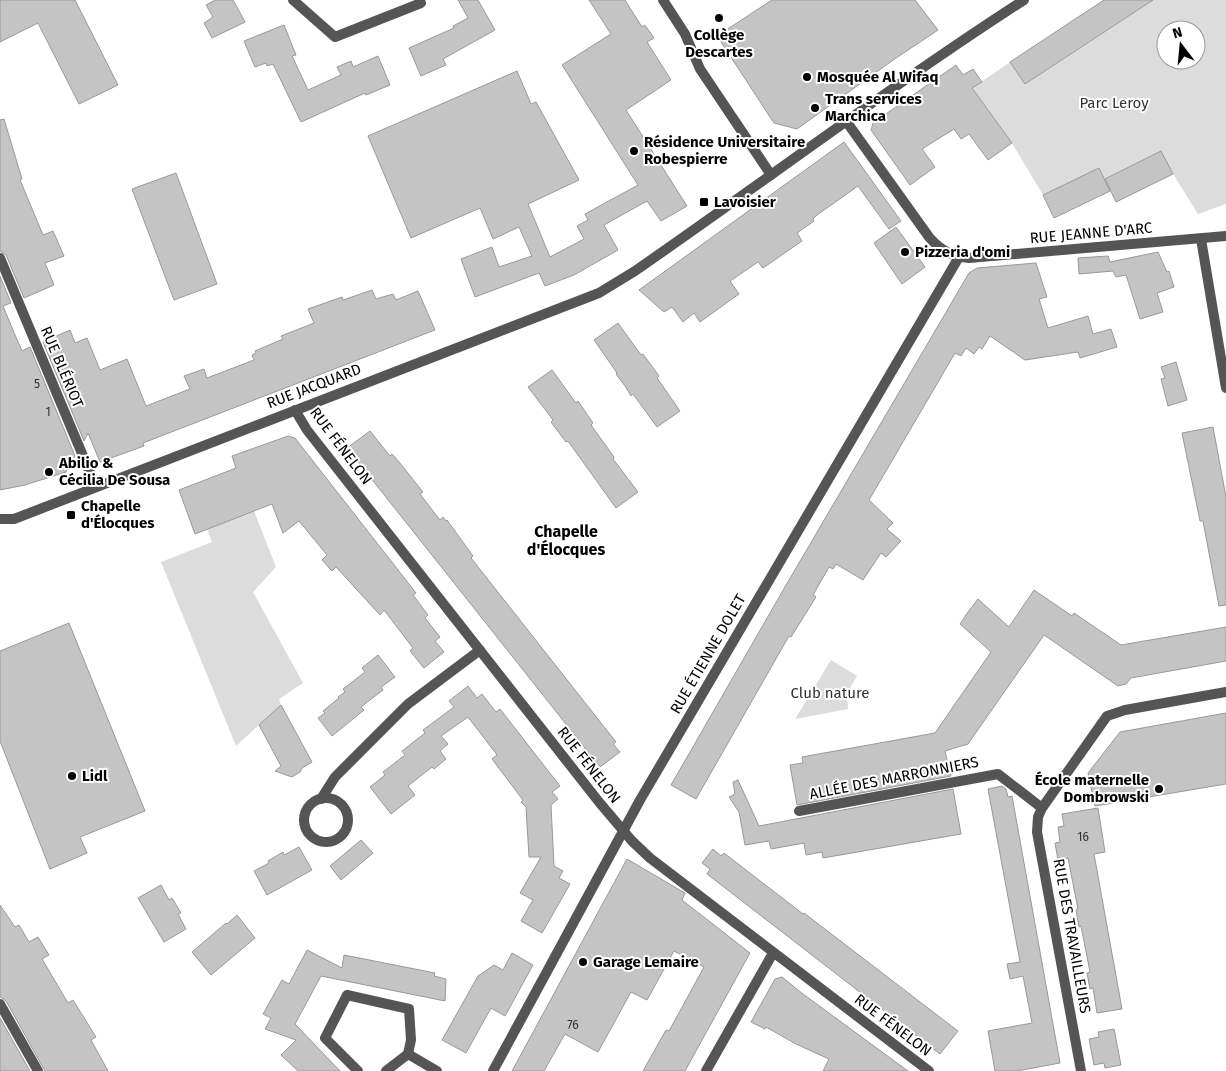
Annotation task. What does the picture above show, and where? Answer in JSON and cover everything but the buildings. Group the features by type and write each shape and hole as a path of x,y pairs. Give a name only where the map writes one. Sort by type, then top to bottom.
{"street":[{"path":"293,0 335,37 421,3"},
{"path":"663,0 684,34 700,69 771,175"},
{"name":"RUE JACQUARD","path":"0,519 14,518 96,488 599,294 635,271 957,43 1024,0"},
{"name":"RUE JEANNE D'ARC","path":"846,121 929,237 945,252 959,257 969,258 1226,236"},
{"path":"1201,239 1226,388"},
{"name":"RUE ÉTIENNE DOLET","path":"493,1071 640,800 959,257"},
{"name":"RUE BLÉRIOT","path":"0,258 96,488"},
{"name":"RUE FÉNELON","path":"295,410 308,430 624,832 650,858 929,1071"},
{"path":"0,524 14,518"},
{"path":"321,799 335,800 345,808 348,815 347,829 338,840 332,842 324,843 318,841 307,832 304,826 305,812 314,801 321,799 335,777 408,704 480,650"},
{"path":"1042,808 1107,716 1124,710 1226,692"},
{"name":"ALLÉE DES MARRONNIERS","path":"799,811 998,774 1042,808"},
{"name":"RUE DES TRAVAILLEURS","path":"1042,808 1038,817 1037,832 1081,1071"},
{"path":"706,1071 773,953"},
{"path":"358,1071 325,1038 347,996 409,1009 411,1040 408,1054 386,1071"},
{"path":"0,1004 38,1071"},
{"path":"408,1054 437,1071"}],"green space":[{"name":"Parc Leroy","path":"1153,0 1226,0 1226,204 1198,214 1161,151 1105,180 1099,168 1043,195 1012,143 972,88 1010,62 1025,84"},
{"path":"254,511 276,567 253,592 303,683 279,699 281,705 236,746 161,562 212,542 207,529"},
{"name":"Club nature","path":"831,660 857,676 847,693 848,709 795,719"}],"place":[{"name":"Collège Descartes","path":"719,18"},
{"name":"Mosquée Al Wifaq","path":"807,77"},
{"name":"Trans services Marchica","path":"815,108"},
{"name":"Résidence Universitaire Robespierre","path":"634,151"},
{"name":"Lavoisier","path":"704,202"},
{"name":"Pizzeria d'omi","path":"905,252"},
{"name":"Abilio & Cécilia De Sousa","path":"49,472"},
{"name":"Chapelle d'Élocques","path":"71,515"},
{"name":"Lidl","path":"72,776"},
{"name":"École maternelle Dombrowski","path":"1159,789"},
{"name":"Garage Lemaire","path":"583,962"}],"district":[{"name":"Chapelle d'Élocques","path":"566,540"}]}
